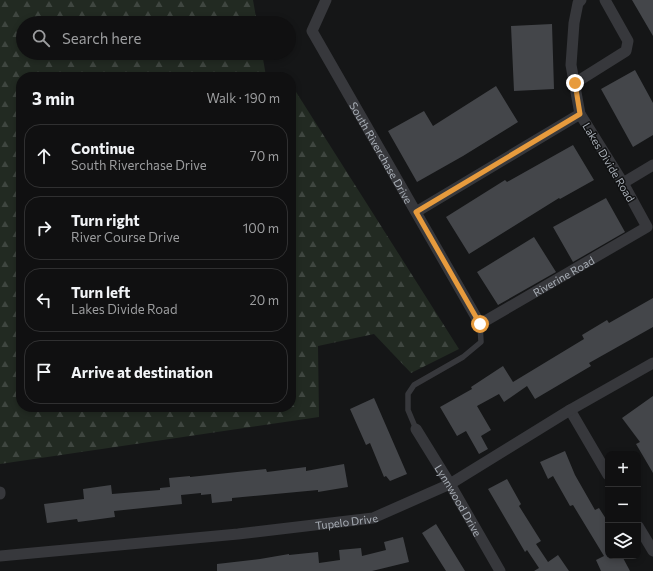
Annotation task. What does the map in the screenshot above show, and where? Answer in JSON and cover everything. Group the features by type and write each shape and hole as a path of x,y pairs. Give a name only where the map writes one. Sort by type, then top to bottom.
{"street":[{"name":"South Riverchase Drive","path":"326,0 312,31 480,324"},
{"name":"Lakes Divide Road","path":"581,0 578,3 574,23 571,65 580,114 623,183 647,228"},
{"path":"575,83 626,50 628,41 604,0"},
{"path":"416,212 580,114"},
{"path":"623,183 653,165"},
{"name":"Riverine Road","path":"480,324 647,228"},
{"name":"Tupelo Drive","path":"0,556 238,534 373,518 450,484 570,410 653,363"},
{"path":"570,410 605,470"},
{"name":"Lynnwood Drive","path":"416,429 450,484 500,571"},
{"path":"641,531 653,551"}],"lane":[{"path":"416,429 408,410 408,394 414,384 463,357 481,342 480,324"}],"green space":[{"path":"0,0 253,0 256,16 16,16 16,60 263,60 265,72 16,72 16,412 296,412 296,92 459,349 411,373 374,334 318,346 319,417 0,464"}],"building":[{"path":"632,0 653,0 653,36"},
{"path":"552,24 554,89 514,91 511,26"},
{"path":"635,70 653,103 653,135 633,147 601,89"},
{"path":"496,86 518,122 417,182 388,131 424,111 433,126"},
{"path":"573,145 594,180 560,199 559,198 469,254 446,217 505,180 507,182"},
{"path":"606,198 625,232 573,262 553,227"},
{"path":"534,237 556,272 498,305 477,272"},
{"path":"653,298 653,327 589,363 591,366 535,399 527,386 504,402 499,394 477,406 491,430 481,436 488,449 479,454 466,431 457,436 440,407 472,389 471,387 503,366 513,382 584,339 582,335 607,320 609,323"},
{"path":"653,396 653,473 636,444 640,442 622,418"},
{"path":"374,398 407,474 390,481 386,476 384,477 370,443 366,445 350,409"},
{"path":"565,451 575,475 595,510 599,508 605,517 605,559 624,559 630,571 601,571 596,560 604,556 573,505 570,506 553,476 548,479 540,462"},
{"path":"344,464 348,487 318,492 318,490 232,498 232,501 212,503 211,494 201,495 201,493 181,495 182,504 114,511 115,517 78,522 77,519 47,523 44,504 84,499 83,489 111,485 112,494 160,490 160,488 170,487 169,478 266,469 267,472 306,467 306,471"},
{"path":"507,479 521,504 519,506 541,541 536,544 548,562 558,555 569,571 534,571 539,568 527,550 525,552 488,489"},
{"path":"436,524 465,571 446,571 422,533"},
{"path":"403,537 409,562 372,571 217,571 217,564 289,554 318,552 319,563 340,560 339,550 361,548 362,556 386,550 384,542"}],"route":[{"path":"480,324 416,212 580,114 575,83"}]}
